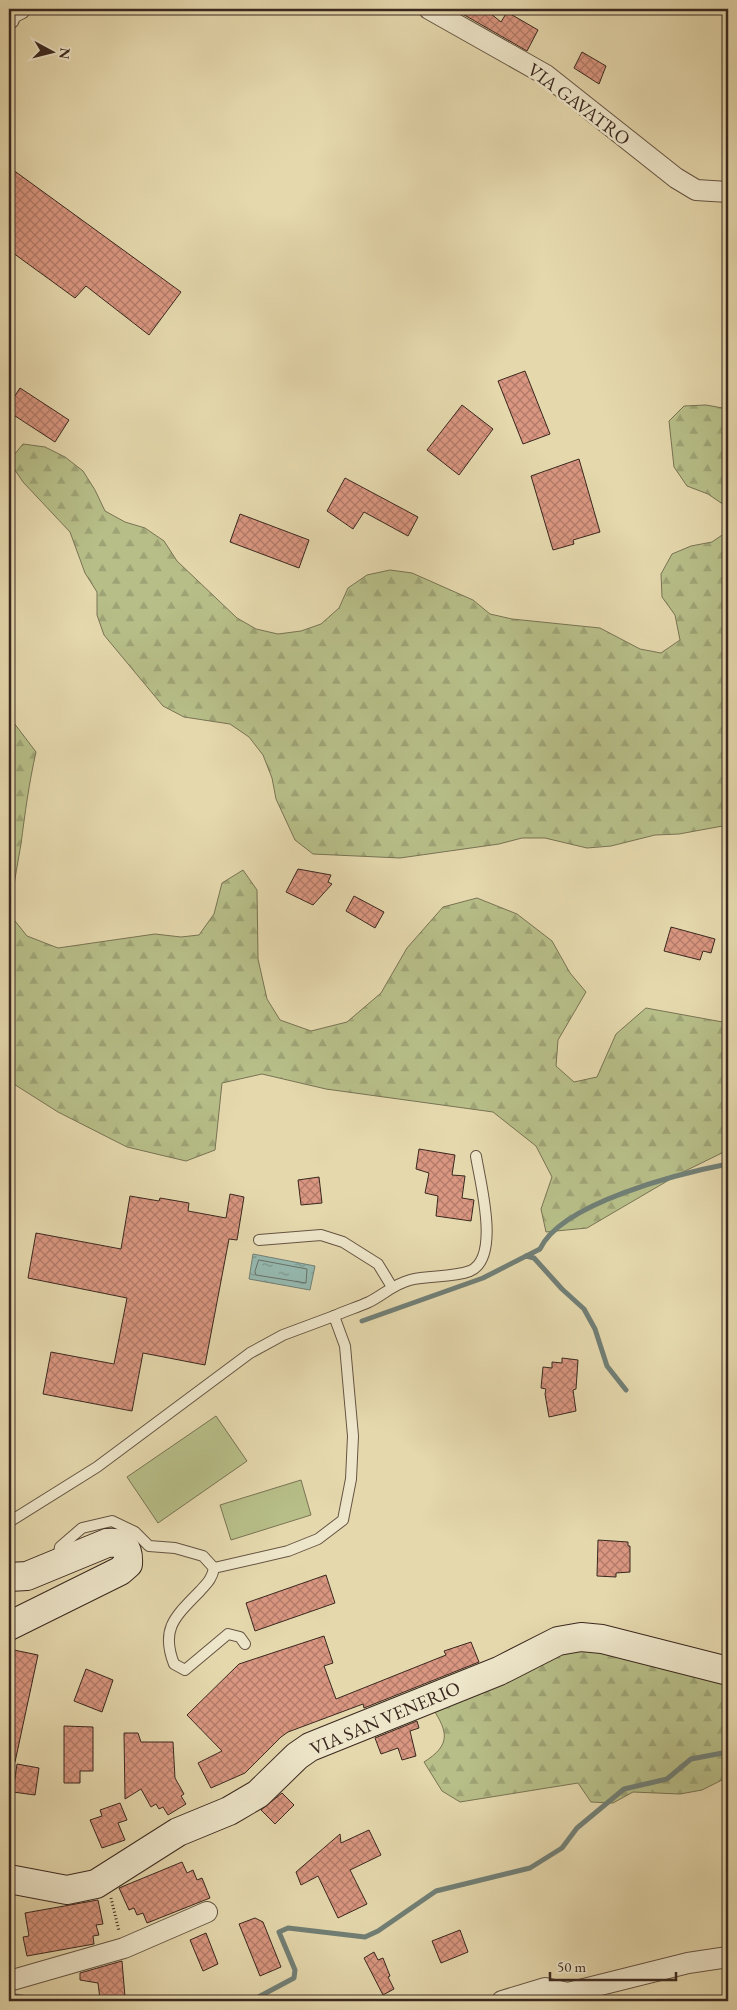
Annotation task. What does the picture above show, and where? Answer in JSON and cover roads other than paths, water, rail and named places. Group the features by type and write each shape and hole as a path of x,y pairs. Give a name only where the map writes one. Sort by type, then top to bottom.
{"street":[{"path":"9,19 10,14 20,9"},
{"name":"VIA GAVATRO","path":"430,9 546,75 676,178 696,190 728,192"},
{"path":"9,1577 27,1576 107,1543 116,1542 124,1545 129,1552 128,1564 120,1571 9,1626"},
{"name":"VIA SAN VENERIO","path":"9,1880 67,1890 96,1884 178,1832 229,1811 258,1794 296,1756 310,1747 499,1671 558,1641 581,1637 602,1639 728,1671"},
{"path":"9,1981 124,1948 208,1912"},
{"path":"502,2001 545,1988 568,1993 688,1963 728,1957"}],"lane":[{"path":"9,1522 97,1467 250,1353 283,1335 369,1302 392,1287 409,1280 454,1275 472,1270 483,1260 487,1225 476,1156"},
{"path":"259,1240 321,1235 343,1242 378,1264 392,1287"},
{"path":"214,1568 288,1551 318,1539 343,1520 351,1479 353,1436 346,1346 334,1316"},
{"path":"9,1447 9,1460"},
{"path":"58,1563 60,1547 82,1528 112,1521 135,1532 149,1546 175,1548 203,1556 214,1568"},
{"path":"214,1568 212,1578 183,1609 169,1628 168,1648 174,1664 185,1670 228,1634 240,1637 245,1644"}],"water":[{"path":"253,1254 315,1266 310,1290 249,1279"}],"waterway":[{"path":"362,1321 483,1278 540,1249 552,1233 572,1218 596,1204 653,1183 728,1164"},
{"path":"526,1256 534,1258 562,1289 584,1309 595,1329 607,1366 626,1390"},
{"path":"251,2001 294,1978 295,1970 279,1932 288,1928 365,1937 378,1931 436,1891 530,1868 562,1848 577,1828 624,1789 667,1779 691,1759 728,1752"},
{"path":"9,1995 47,2001"}]}
